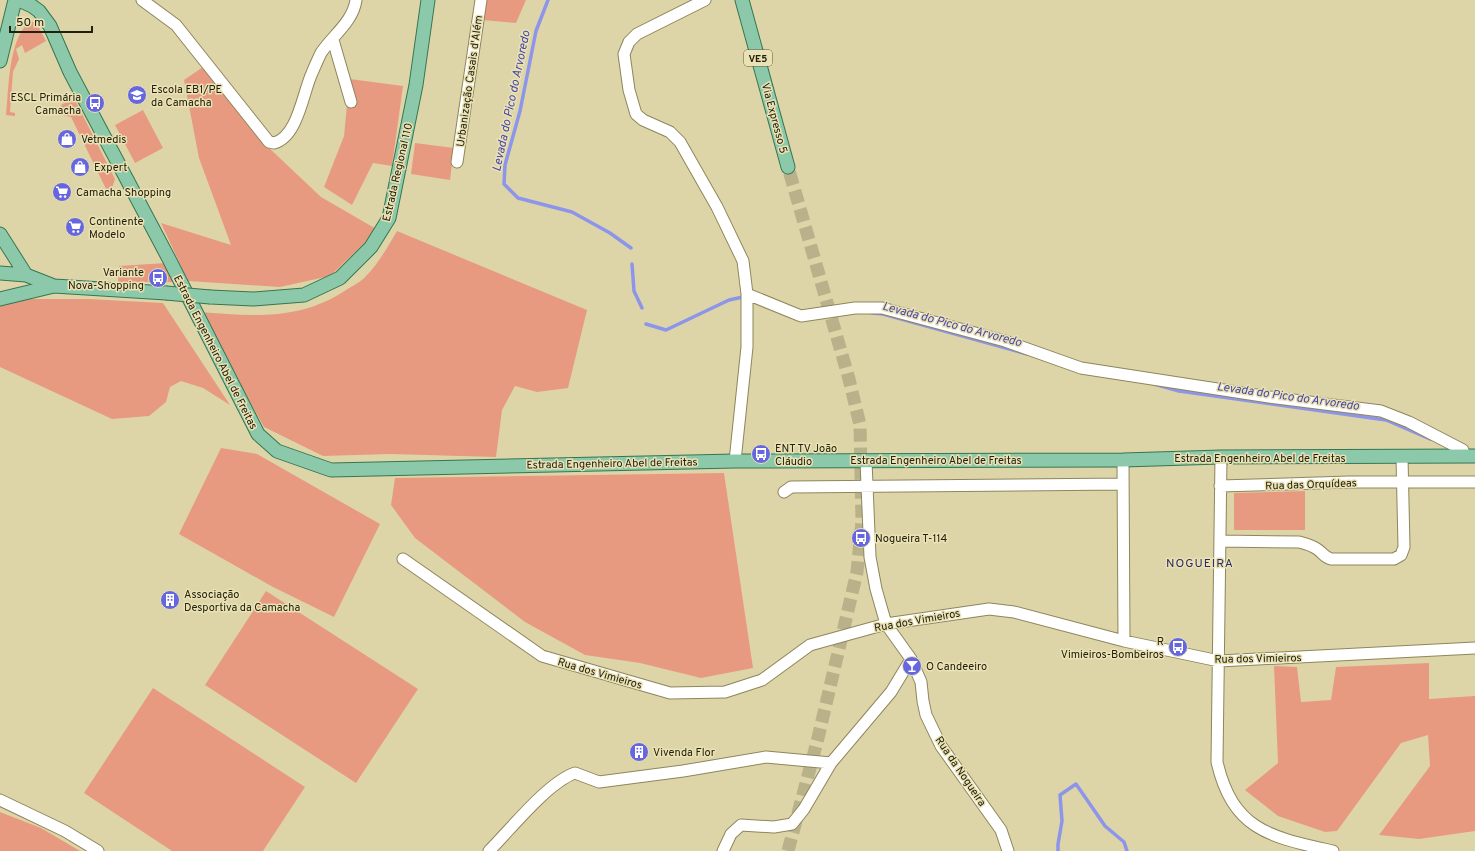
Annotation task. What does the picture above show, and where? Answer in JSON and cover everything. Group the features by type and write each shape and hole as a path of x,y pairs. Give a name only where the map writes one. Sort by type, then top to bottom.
{"main road":[{"path":"0,61 15,0"},
{"name":"Estrada Engenheiro Abel de Freitas","path":"19,0 39,11 50,26 70,72 169,259 258,434 277,451 331,470 735,461 1123,460 1221,457 1469,456"},
{"name":"Estrada Regional 110","path":"5,298 54,286 253,299 304,295 340,278 371,247 389,218 416,85 428,0"},
{"name":"Via Expresso 5","path":"742,0 788,167"},
{"path":"0,234 26,275"},
{"name":"Estrada Regional 110","path":"0,273 26,275 54,286"},
{"name":"Estrada Regional 110","path":"5,298 26,275"}],"street":[{"path":"142,0 176,25 269,142 276,143 283,139 297,118 311,74 322,53 349,17 356,0"},
{"name":"Urbanização Casais d'Além","path":"457,162 480,0"},
{"path":"705,0 637,34 629,42 624,54 629,90 636,114 655,127 670,132 680,142 693,162 717,207 743,261 747,294 747,347 735,461"},
{"path":"333,40 351,102"},
{"path":"747,294 801,316 855,308 882,308 1005,341 1081,368 1270,397 1381,411 1409,422 1463,450 1469,456"},
{"path":"1221,457 1217,762 1222,784 1235,806 1251,823 1265,833 1288,841 1333,851"},
{"path":"1220,541 1299,542 1309,545 1319,551 1324,557 1330,559 1394,559 1402,555 1404,547 1402,457"},
{"path":"1123,460 1124,641"},
{"name":"Rua da Nogueira","path":"866,461 870,557 876,589 886,624 911,659 921,682 926,715 941,746 1001,830 1008,851"},
{"name":"Rua das Orquídeas","path":"1220,486 1475,482"},
{"path":"784,492 791,487 1123,484"},
{"name":"Rua dos Vimieiros","path":"403,559 542,656 670,693 725,692 762,680 810,645 886,624 989,609 1014,612 1124,641 1219,661 1475,648"},
{"path":"723,851 731,834 741,825 774,827 792,824 804,809 831,763 891,692 911,659"},
{"path":"489,851 551,787 564,777 575,773 599,782 683,771 766,756 831,763"},
{"path":"0,800 65,831 98,851"}],"shaded area":[{"path":"485,0 526,0 516,23 483,20"},
{"path":"29,22 36,22 46,41 25,53 22,45 16,49 19,59 13,72 10,112 15,113 15,116 6,115 13,53 22,30"},
{"path":"203,67 267,146 321,197 378,230 330,276 280,287 188,281 161,223 231,245 199,158 184,80"},
{"path":"350,79 403,86 392,166 373,163 352,205 324,187 344,136 347,105 354,104"},
{"path":"75,100 115,179 112,188 106,189 71,117 58,114 62,104"},
{"path":"143,110 163,148 135,163 115,125"},
{"path":"415,143 454,148 450,180 411,174"},
{"path":"397,231 587,310 568,388 537,392 515,386 502,410 496,457 390,454 323,456 264,427 199,312 238,315 275,314 293,312 329,300 356,284 371,271"},
{"path":"166,263 176,282 118,282 119,266"},
{"path":"20,299 89,299 163,303 230,405 203,388 181,381 170,387 166,402 149,416 112,419 0,367 0,306"},
{"path":"221,448 257,454 380,524 334,617 273,587 179,534"},
{"path":"724,473 753,668 701,678 640,663 585,655 525,622 415,538 391,505 395,478"},
{"path":"1305,491 1305,530 1234,530 1234,493"},
{"path":"266,591 418,689 356,783 205,685"},
{"path":"1429,663 1429,699 1475,696 1475,831 1419,839 1379,835 1430,766 1428,735 1401,743 1337,831 1325,832 1278,816 1245,790 1278,763 1274,666 1297,667 1301,702 1331,700 1336,667"},
{"path":"153,688 305,787 263,851 172,851 84,793"},
{"path":"0,812 41,828 80,851 0,851"}],"waterway":[{"name":"Levada do Pico do Arvoredo","path":"548,0 536,31 520,111 505,165 504,184 518,198 572,212 610,233 631,248"},
{"name":"Levada do Pico do Arvoredo","path":"632,264 634,291 642,308"},
{"name":"Levada do Pico do Arvoredo","path":"646,324 666,330 729,300 743,297"},
{"name":"Levada do Pico do Arvoredo","path":"872,313 883,314 1027,354"},
{"name":"Levada do Pico do Arvoredo","path":"1154,384 1179,391 1386,420 1430,439"},
{"path":"1058,851 1062,821 1060,795 1076,784 1105,826 1124,842 1127,851"}],"tunnel":[{"path":"788,167 849,379 860,425 862,521 857,572 818,738 788,851"}],"place":[{"name":"Escola EB1/PE da Camacha","path":"137,95"},
{"name":"ESCL Primária Camacha","path":"95,103"},
{"name":"Vetmedis","path":"67,139"},
{"name":"Expert","path":"80,167"},
{"name":"Camacha Shopping","path":"62,192"},
{"name":"Continente Modelo","path":"75,227"},
{"name":"Variante Nova-Shopping","path":"158,278"},
{"name":"ENT TV João Cláudio","path":"761,454"},
{"name":"Nogueira T-114","path":"861,538"},
{"name":"Associação Desportiva da Camacha","path":"170,600"},
{"name":"R Vimieiros-Bombeiros","path":"1178,647"},
{"name":"O Candeeiro","path":"912,666"},
{"name":"Vivenda Flor","path":"639,752"}],"district":[{"name":"NOGUEIRA","path":"1200,563"}]}
